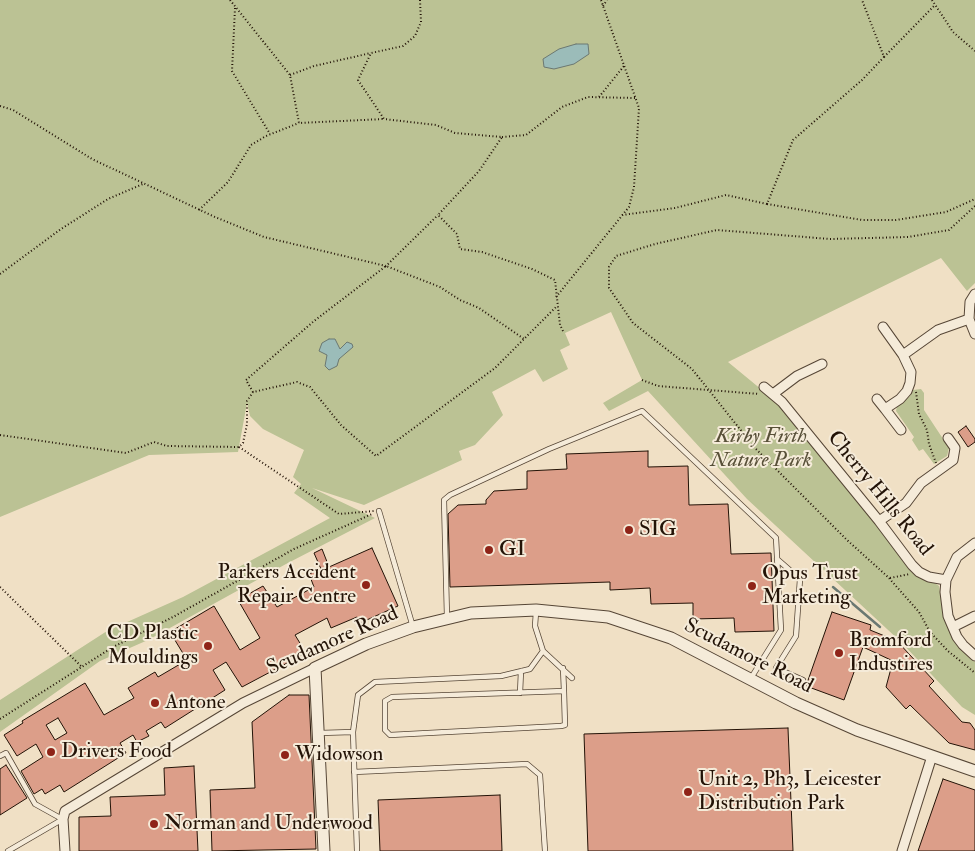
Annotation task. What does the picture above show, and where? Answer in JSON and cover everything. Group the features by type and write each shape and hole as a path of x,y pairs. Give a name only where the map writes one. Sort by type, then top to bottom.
{"street":[{"path":"975,294 970,302 969,319 975,334"},
{"path":"903,355 938,330 969,319"},
{"path":"882,327 903,355 911,372 909,385 900,399 885,409"},
{"path":"768,391 822,364"},
{"name":"Cherry Hills Road","path":"768,391 782,402 919,572 946,580"},
{"path":"877,399 901,430"},
{"path":"879,521 906,503 921,483 953,460 955,448 948,438"},
{"path":"975,543 957,557 946,580 946,605 952,627 963,645 975,656"},
{"name":"Scudamore Road","path":"64,815 243,703 366,644 413,627 448,618 471,614 536,610 617,620 671,638 796,703 857,730 975,771"},
{"path":"952,627 975,616"},
{"path":"315,668 324,851"},
{"path":"902,851 932,756"},
{"path":"64,815 65,851"}],"lane":[{"path":"448,618 444,500 450,495 548,449 642,411 776,538 781,630 750,679"},
{"path":"379,511 413,627"},
{"path":"777,559 800,579 796,636 776,668 803,680"},
{"path":"536,610 536,626 543,650 572,678"},
{"path":"357,851 353,732 358,695 375,682 501,676 530,669 543,650"},
{"path":"563,668 564,691 565,725 390,735 386,730 386,701 392,697 564,691"},
{"path":"520,693 521,671"},
{"path":"318,733 353,732"},
{"path":"0,756 6,753 36,804 64,815"},
{"path":"354,772 527,764 540,775 545,851"},
{"path":"8,851 64,815"}],"path":[{"path":"230,0 290,75 299,123"},
{"path":"290,75 314,66 403,46 416,36 421,22 420,0"},
{"path":"556,297 629,207 634,187 639,108 602,0"},
{"path":"603,6 607,0"},
{"path":"862,0 884,57"},
{"path":"932,0 953,32 975,51"},
{"path":"767,204 792,140 862,80 936,5"},
{"path":"235,8 232,71 270,134"},
{"path":"371,53 358,80 384,119"},
{"path":"600,97 624,66"},
{"path":"199,210 228,182 251,146 270,134 299,123 384,119 436,125 455,132 502,137 526,135 562,107 588,97 635,98"},
{"path":"0,106 14,110 92,158 199,210 264,237 386,266 440,287 460,300 479,308 524,339"},
{"path":"253,392 246,380 314,321 386,266 479,172 502,137"},
{"path":"0,274 61,229 108,199 144,184"},
{"path":"622,215 675,208 726,195 862,220 896,220 946,212 975,199"},
{"path":"975,206 949,230 908,237 830,239 717,230 655,244 616,256 609,267 609,288 633,323 692,369 755,448 847,540 888,577 919,612 930,632 948,651 975,673"},
{"path":"438,215 457,234 460,249 482,252 516,263 554,280 560,325 564,333"},
{"path":"239,447 244,443 247,424 247,401 253,392 296,382 310,387 341,425 376,456 495,368 557,306"},
{"path":"642,380 658,386 709,391 762,394 768,391"},
{"path":"909,385 916,392 919,414 927,430 929,444 939,470"},
{"path":"0,435 126,453 154,442 167,446 239,447 338,514 379,511"},
{"path":"0,719 113,647 173,617 294,549 379,511"},
{"path":"888,577 919,572"},
{"path":"0,587 82,667"}],"green space":[{"name":"Kirby Firth Nature Park","path":"0,0 975,0 975,283 967,291 941,258 728,362 779,404 906,563 939,586 945,622 958,644 975,662 975,715 962,707 901,642 747,499 648,391 609,411 603,403 642,380 611,312 565,333 570,345 560,350 568,369 543,382 535,369 492,392 503,415 475,445 459,451 462,460 364,505 312,488 375,518 286,564 148,640 100,661 0,732 0,700 107,631 183,597 330,518 294,493 301,484 293,477 304,450 263,429 250,416 247,403 238,452 149,455 0,517"},
{"path":"921,389 924,393 924,410 949,448 947,456 934,464 923,449 919,451 912,440 914,437 896,411 897,406 910,396 913,390"}],"water":[{"path":"576,44 588,44 589,54 574,64 554,69 544,67 543,59 559,49"},
{"path":"329,339 335,339 340,349 347,342 352,344 353,347 339,359 337,366 329,370 325,366 327,355 319,351 322,343"}],"building":[{"path":"966,426 975,439 975,442 968,447 958,432"},
{"name":"SIG","path":"648,451 648,467 688,466 689,505 728,504 731,554 771,553 774,631 735,632 734,618 693,619 693,603 651,604 650,588 610,590 610,582 450,587 448,514 458,505 486,504 486,500 494,491 527,489 527,471 567,469 566,454"},
{"path":"372,548 398,606 360,623 357,617 331,628 327,618 295,635 306,653 242,687 226,662 213,670 225,690 165,728 161,722 146,731 149,736 137,742 133,735 120,743 126,753 64,792 60,785 45,794 42,789 34,794 21,771 43,757 36,744 17,756 4,735 23,723 22,721 85,683 104,715 134,698 128,688 155,672 158,677 187,660 170,632 214,606 240,650 260,638 238,600 263,586 277,607 314,587 309,574 321,569 314,553 322,549 329,567","holes":["58,718 67,733 55,740 46,725"]},
{"path":"832,612 871,625 870,630 897,641 934,681 929,686 962,722 970,723 975,730 975,750 949,743 910,705 906,709 886,687 893,661 863,647 844,700 806,686"},
{"name":"Widowson","path":"289,695 309,695 316,849 212,851 210,790 255,788 252,722"},
{"name":"Unit 2, Ph3, Leicester Distribution Park","path":"788,728 793,851 588,851 584,734"},
{"path":"6,765 27,798 0,815 0,769"},
{"name":"Norman and Underwood","path":"194,766 198,851 79,851 79,817 111,816 110,797 165,795 164,768"},
{"path":"943,779 975,790 975,851 918,851"},
{"path":"500,795 502,851 380,851 378,800"}],"waterway":[{"path":"833,587 880,627"}],"place":[{"name":"SIG","path":"629,530"},
{"name":"GI","path":"489,550"},
{"name":"Parkers Accident Repair Centre","path":"366,585"},
{"name":"Opus Trust Marketing","path":"752,586"},
{"name":"CD Plastic Mouldings","path":"208,646"},
{"name":"Bromford Industires","path":"839,653"},
{"name":"Antone","path":"155,703"},
{"name":"Drivers Food","path":"51,752"},
{"name":"Widowson","path":"285,755"},
{"name":"Unit 2, Ph3, Leicester Distribution Park","path":"688,792"},
{"name":"Norman and Underwood","path":"154,824"}]}
